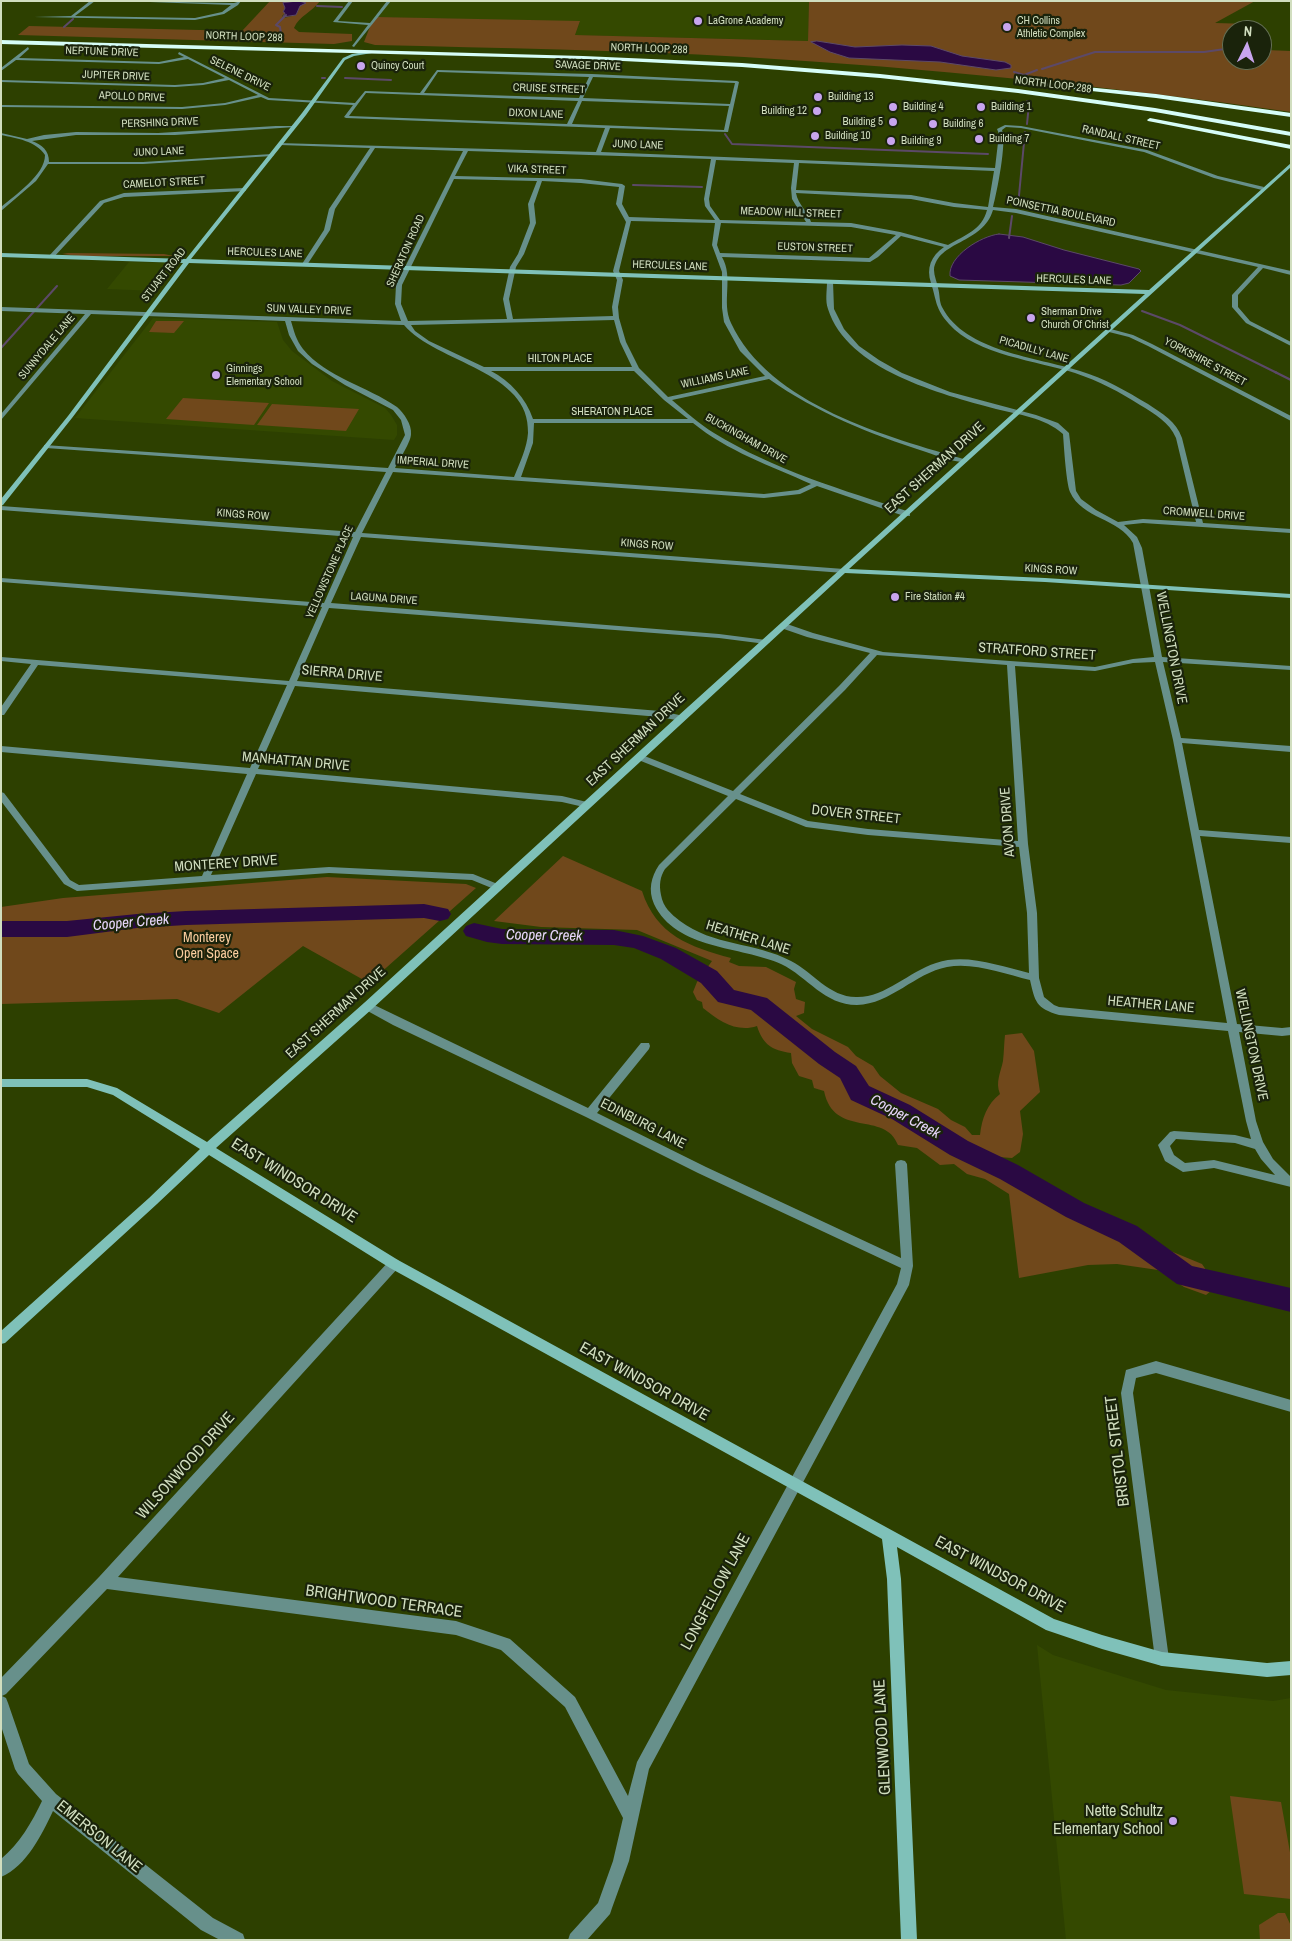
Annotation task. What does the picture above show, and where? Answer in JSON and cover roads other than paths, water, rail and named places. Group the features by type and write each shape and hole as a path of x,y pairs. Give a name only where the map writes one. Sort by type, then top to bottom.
{"highway":[{"name":"NORTH LOOP 288","path":"1,36 658,55 772,62 896,72 1111,98 1288,130"},
{"name":"NORTH LOOP 288","path":"1,43 641,60 832,72 1062,97 1288,130"},
{"path":"832,72 980,90 1100,110"},
{"path":"896,72 986,79"},
{"path":"1036,84 1156,96 1291,115"},
{"path":"1144,118 1291,147"}],"street":[{"path":"72,18 93,1"},
{"path":"125,1 238,3"},
{"path":"351,1 336,22 371,24"},
{"path":"354,46 389,1"},
{"path":"36,17 189,20 215,16 228,11 238,3"},
{"path":"123,24 129,19"},
{"path":"1,70 28,48"},
{"path":"326,51 335,52 344,59 353,55 371,52"},
{"name":"SELENE DRIVE","path":"179,53 261,96 281,100 356,104"},
{"name":"NEPTUNE DRIVE","path":"15,58 159,63 188,58"},
{"name":"STUART ROAD","path":"1,504 188,261 272,156 344,59"},
{"name":"SAVAGE DRIVE","path":"421,94 437,71 592,75 737,82 732,105"},
{"path":"569,125 592,75"},
{"name":"JUPITER DRIVE","path":"1,81 175,86 229,79"},
{"name":"CRUISE STREET","path":"356,104 365,92 732,105"},
{"name":"APOLLO DRIVE","path":"1,106 182,108 225,104 261,96"},
{"name":"DIXON LANE","path":"356,104 346,117 726,131 732,105"},
{"path":"598,153 608,127"},
{"name":"PICADILLY LANE","path":"1002,127 999,130 1001,134 989,217 982,226 950,246 937,257 931,273 938,304 944,315 966,335 988,347 1095,378 1153,410 1174,428 1180,438 1200,525"},
{"name":"RANDALL STREET","path":"1002,127 1021,127 1137,150 1158,155 1216,178 1262,188"},
{"name":"PERSHING DRIVE","path":"28,140 63,133 156,134 253,128 293,128"},
{"path":"1,134 28,140 44,150 47,163 40,173 1,210"},
{"name":"JUNO LANE","path":"280,144 598,153 996,170"},
{"path":"305,264 325,233 332,209 373,147"},
{"name":"SHERATON ROAD","path":"466,149 399,285 397,306 407,323 425,341 499,378 513,391 526,409 531,421"},
{"name":"JUNO LANE","path":"47,163 143,164 272,156"},
{"path":"714,158 706,201 717,220 715,248 724,266 724,309 728,323 740,346 769,377 800,398 850,423 916,447 965,461"},
{"path":"797,161 795,202 806,215 809,223"},
{"name":"EAST SHERMAN DRIVE","path":"1,1339 153,1202 208,1148 368,1006 681,718 1019,413 1262,188 1291,164"},
{"name":"VIKA STREET","path":"452,177 620,185"},
{"path":"510,320 506,299 512,271 533,223 531,204 540,180"},
{"name":"BUCKINGHAM DRIVE","path":"620,185 624,188 619,204 628,219 628,228 616,271 620,280 615,307 623,342 636,369 666,399 710,434 748,454 817,484 907,514"},
{"name":"CAMELOT STREET","path":"51,257 102,202 110,198 128,195 244,190"},
{"name":"POINSETTIA BOULEVARD","path":"795,191 911,197 954,205 1024,212 1291,273"},
{"name":"MEADOW HILL STREET","path":"628,219 717,220 856,226 950,246"},
{"name":"EUSTON STREET","path":"718,255 870,260 876,258 881,250 900,234"},
{"name":"HERCULES LANE","path":"1,248 181,255 188,261"},
{"name":"HERCULES LANE","path":"1,256 305,264 1151,292"},
{"path":"1261,267 1235,295 1234,306 1248,322 1291,344"},
{"name":"WELLINGTON DRIVE","path":"830,282 830,304 840,326 849,338 871,357 903,375 950,395 1051,421 1066,433 1073,491 1076,498 1097,516 1117,524 1134,540 1139,553 1158,659 1177,740 1257,1145 1265,1158 1290,1184"},
{"name":"SUN VALLEY DRIVE","path":"1,309 407,323 616,318"},
{"name":"SUNNYDALE LANE","path":"1,418 89,313"},
{"name":"YELLOWSTONE PLACE","path":"205,879 358,536 408,436 407,426 402,415 388,404 345,383 317,365 296,341 288,325 288,320"},
{"name":"YORKSHIRE STREET","path":"1107,330 1131,336 1150,345 1291,419"},
{"name":"HILTON PLACE","path":"484,369 636,369"},
{"name":"WILLIAMS LANE","path":"666,399 769,377"},
{"path":"517,479 530,437 531,421"},
{"name":"SHERATON PLACE","path":"531,421 694,421"},
{"name":"IMPERIAL DRIVE","path":"46,446 764,496 800,492 817,484"},
{"name":"KINGS ROW","path":"1,508 844,571 1291,596"},
{"name":"CROMWELL DRIVE","path":"1117,524 1143,521 1291,531"},
{"name":"LAGUNA DRIVE","path":"1,580 711,636 766,642"},
{"name":"STRATFORD STREET","path":"784,626 874,653 1095,669 1133,661 1158,659 1291,668"},
{"name":"HEATHER LANE","path":"874,653 842,688 656,875 654,884 657,902 665,914 682,930 710,943 760,954 787,963 832,997 846,1000 859,1001 879,996 938,966 963,962 1034,978 1039,999 1050,1008 1059,1011 1291,1031"},
{"name":"SIERRA DRIVE","path":"1,659 651,713 681,718"},
{"path":"1,713 36,662"},
{"name":"AVON DRIVE","path":"1011,663 1023,844 1032,913 1034,978"},
{"path":"1177,740 1291,749"},
{"name":"MANHATTAN DRIVE","path":"1,749 562,799 588,805"},
{"name":"DOVER STREET","path":"639,757 806,824 868,832 1023,844"},
{"name":"MONTEREY DRIVE","path":"1,795 67,882 77,888 329,870 473,877 497,887"},
{"path":"1194,833 1291,840"},
{"name":"EDINBURG LANE","path":"368,1006 397,1022 702,1170 907,1266"},
{"path":"590,1114 645,1046"},
{"name":"EAST WINDSOR DRIVE","path":"1,1084 87,1083 117,1092 394,1264 888,1534 1050,1625 1162,1659 1267,1670 1291,1668"},
{"path":"1257,1145 1235,1140 1174,1135 1164,1145 1169,1158 1183,1168 1214,1164 1290,1184"},
{"name":"LONGFELLOW LANE","path":"576,1940 604,1908 621,1861 642,1767 794,1484 904,1285 907,1266 901,1164"},
{"name":"WILSONWOOD DRIVE","path":"1,1689 104,1582 394,1264"},
{"name":"BRISTOL STREET","path":"1162,1659 1127,1393 1130,1374 1156,1366 1291,1406"},
{"name":"GLENWOOD LANE","path":"888,1534 894,1578 910,1940"},
{"name":"BRIGHTWOOD TERRACE","path":"104,1582 456,1628 504,1644 570,1702 630,1815"},
{"name":"EMERSON LANE","path":"1,1702 23,1769 51,1799 207,1924 237,1940"},
{"path":"1,1870 16,1858 34,1834 51,1799"}],"waterway":[{"path":"317,6 342,7"},
{"path":"282,41 280,27 276,25 286,15"},
{"path":"64,27 73,19"},
{"path":"1042,69 1095,52 1204,52 1222,49"},
{"path":"1024,75 1037,70"},
{"path":"1014,72 1024,75"},
{"path":"1024,75 1025,80"},
{"path":"345,78 391,80"},
{"path":"1027,101 1029,104 1027,124"},
{"path":"1018,206 1025,132"},
{"path":"725,134 732,144 988,154"},
{"path":"633,185 702,187"},
{"path":"1009,238 1012,216"},
{"path":"1,348 57,286"},
{"path":"1142,311 1180,325 1277,373"},
{"path":"1277,373 1291,380"},
{"name":"Cooper Creek","path":"1,929 67,929 137,921 186,918 424,911 440,914"},
{"name":"Cooper Creek","path":"474,931 487,935 502,936 614,937 646,944 669,954 709,977 726,996 759,1004 827,1058 848,1072 860,1093 901,1112 959,1148 1009,1172 1075,1210 1128,1234 1186,1276 1291,1300"}],"place":[{"name":"LaGrone Academy","path":"698,21"},
{"name":"CH Collins Athletic Complex","path":"1007,27"},
{"name":"Quincy Court","path":"361,66"},
{"name":"Building 13","path":"818,97"},
{"name":"Building 4","path":"893,107"},
{"name":"Building 1","path":"981,107"},
{"name":"Building 12","path":"817,111"},
{"name":"Building 5","path":"893,122"},
{"name":"Building 6","path":"933,124"},
{"name":"Building 10","path":"815,136"},
{"name":"Building 7","path":"979,139"},
{"name":"Building 9","path":"891,141"},
{"name":"Sherman Drive Church Of Christ","path":"1031,318"},
{"name":"Ginnings Elementary School","path":"216,375"},
{"name":"Fire Station #4","path":"895,597"},
{"name":"Nette Schultz Elementary School","path":"1173,1821"}],"park label":[{"name":"Monterey Open Space","path":"207,946"}]}
